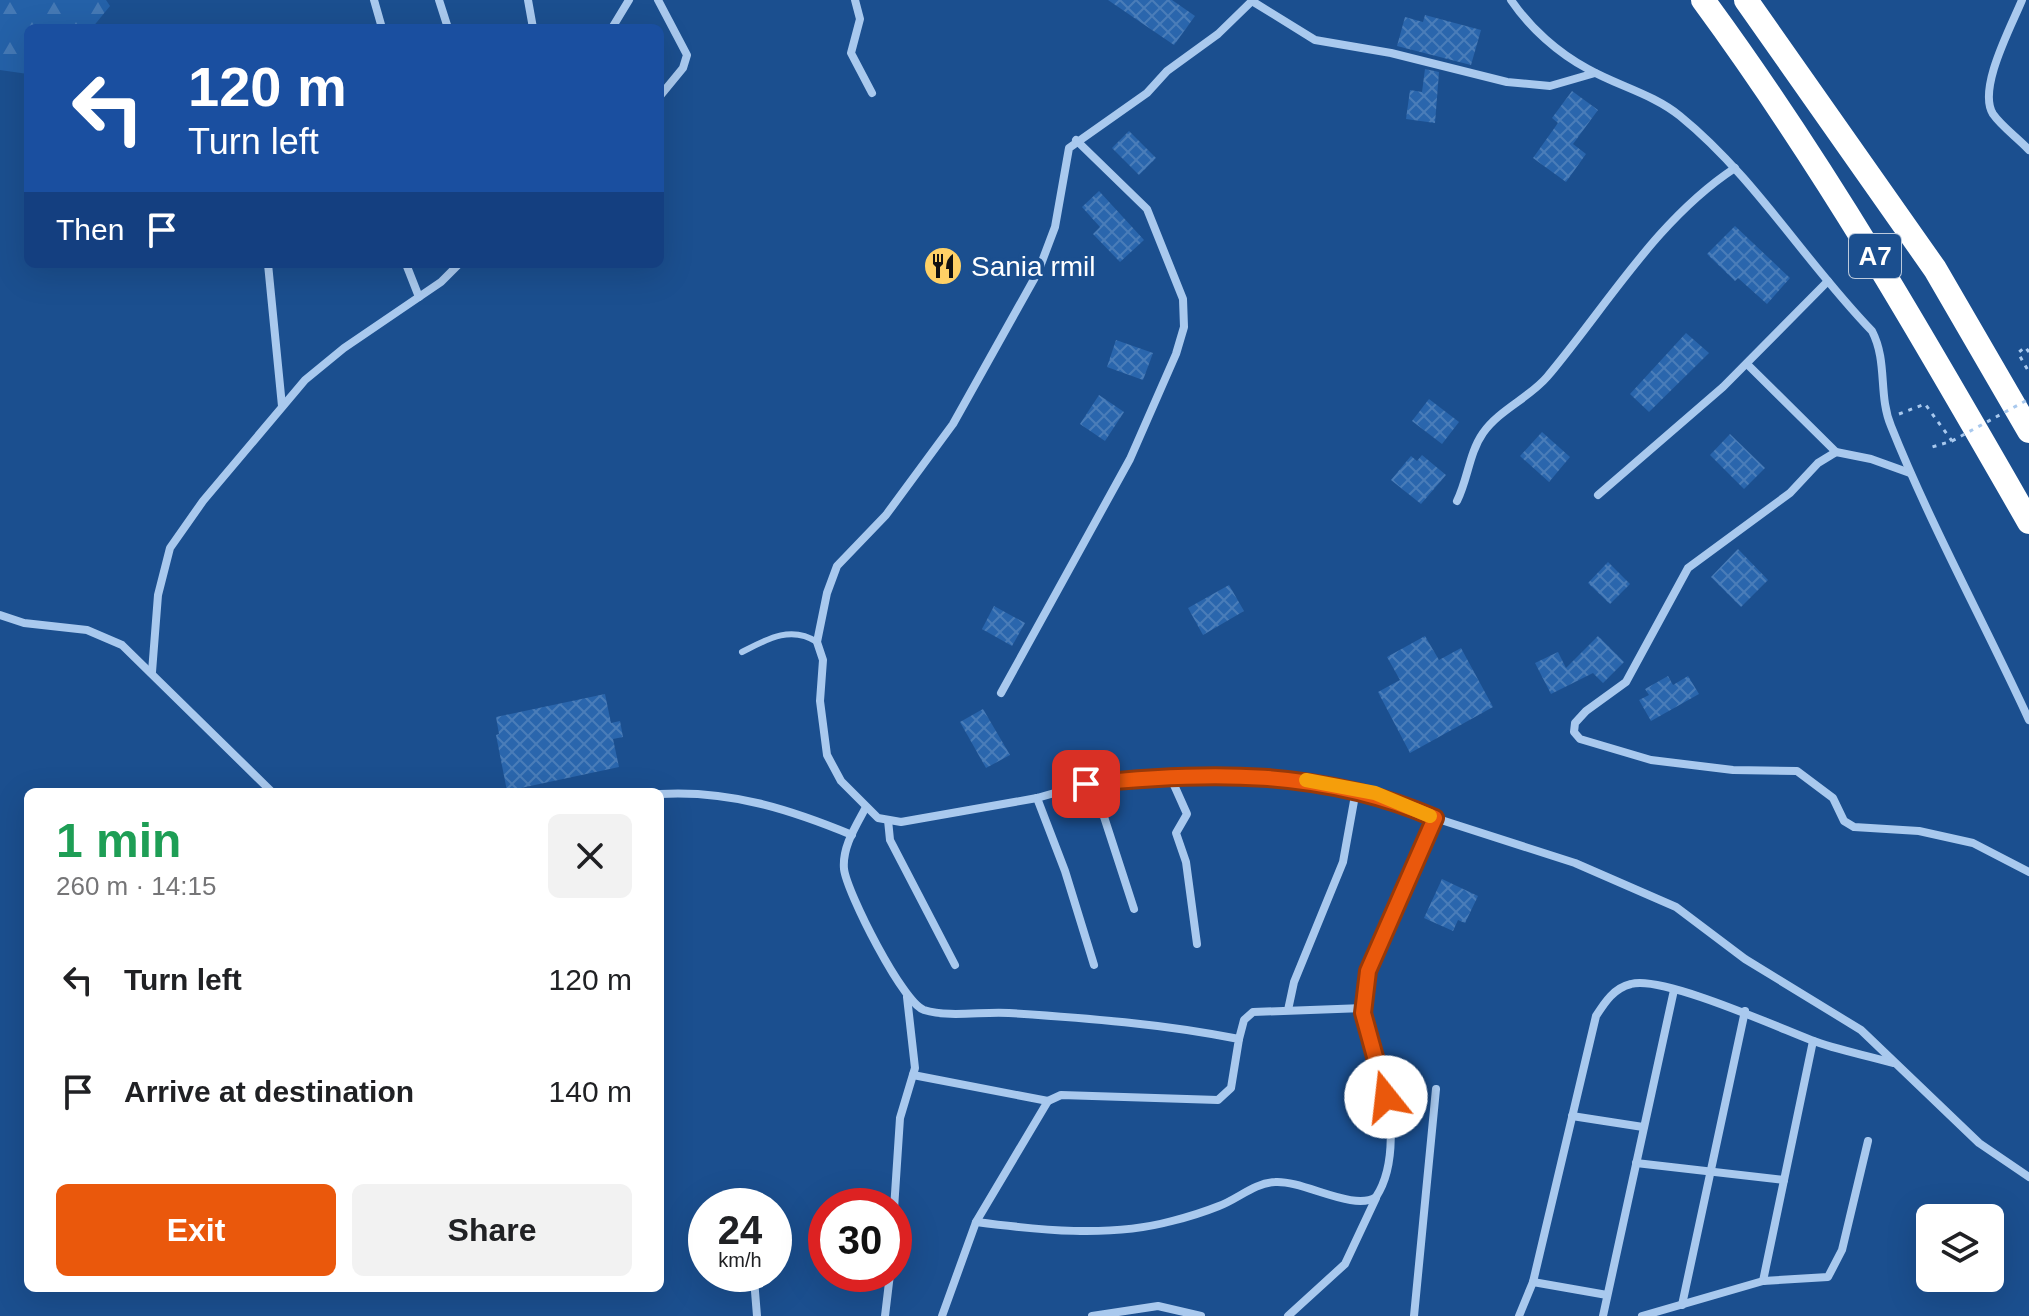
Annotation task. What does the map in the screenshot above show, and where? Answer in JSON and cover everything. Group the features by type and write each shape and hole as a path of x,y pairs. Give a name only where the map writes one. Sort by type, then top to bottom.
{"highway":[{"name":"A7","path":"1703,0 1752,66 1902,299 2029,522"},
{"name":"A7","path":"1746,0 1935,269 2029,431"}],"street":[{"path":"374,0 381,24"},
{"path":"439,0 447,24"},
{"path":"528,0 532,24"},
{"path":"614,24 629,0"},
{"path":"658,0 687,55 683,68 664,91"},
{"path":"855,0 860,19 851,53 872,93"},
{"path":"1596,73 1550,86 1507,82 1391,53 1315,40 1252,0 1218,34 1167,71 1147,93 1105,125 1076,140 1066,155 1055,227 1038,272 944,437 886,515 858,541 831,576 817,642 823,660 820,701 827,755 841,781 878,818 901,822 1037,798 1093,783 1170,776 1306,780 1375,793 1435,818 1575,863 1676,907 1745,959 1849,1021 1979,1143 2029,1177"},
{"path":"1511,0 1550,44 1596,73 1643,93 1679,115 1735,168 1872,331 1882,350 1888,419 1910,473 2029,720"},
{"path":"2022,0 1991,79 1988,96 1994,115 2029,150"},
{"path":"1001,693 1130,459 1161,392 1184,327 1183,299 1147,209 1076,140"},
{"path":"1457,501 1467,481 1472,452 1484,431 1546,379 1584,327 1698,195 1735,168"},
{"path":"268,268 282,406"},
{"path":"408,268 419,297"},
{"path":"152,672 158,595 170,548 203,501 282,406 322,364 419,297 454,268"},
{"path":"1598,495 1747,364 1828,281"},
{"path":"1747,364 1836,452 1871,459 1910,473"},
{"path":"1836,452 1818,463 1790,493 1688,568 1626,682 1586,711 1575,723 1574,732 1580,739 1651,760 1733,770 1797,771 1833,798 1844,821 1854,827 1919,831 1973,843 2029,872"},
{"path":"0,615 24,623 87,630 122,645 268,788"},
{"path":"1170,776 1187,814 1176,833 1186,862 1197,944"},
{"path":"1093,783 1134,909"},
{"path":"1288,1010 1294,982 1343,862 1356,790"},
{"path":"664,794 747,799 785,808 852,835"},
{"path":"1037,798 1065,871 1094,965"},
{"path":"866,807 845,849 844,869 850,892 906,994 920,1008 928,1011 992,1011 1185,1027 1239,1039"},
{"path":"1288,1316 1345,1264 1384,1182 1391,1132 1382,1075 1369,1043 1364,1008 1368,971 1435,818"},
{"path":"888,820 890,840 899,860 955,965"},
{"path":"1519,1316 1533,1282 1596,1016 1607,999 1634,982 1674,990 1745,1011 1813,1041 1896,1064"},
{"path":"1603,1316 1674,990"},
{"path":"895,1188 900,1118 913,1075 906,994"},
{"path":"942,1316 976,1222 1048,1101 1061,1095 1218,1100 1231,1088 1239,1039 1250,1013 1364,1008"},
{"path":"1682,1305 1745,1011"},
{"path":"1763,1281 1813,1041"},
{"path":"913,1075 1048,1101"},
{"path":"1414,1316 1436,1089"},
{"path":"1572,1116 1643,1127"},
{"path":"1642,1316 1763,1281 1820,1279 1834,1271 1842,1250 1868,1141"},
{"path":"1636,1163 1784,1180"},
{"path":"976,1222 1038,1230 1142,1227 1221,1206 1262,1184 1276,1181 1362,1202 1376,1197"},
{"path":"1533,1282 1607,1295"},
{"path":"755,1292 757,1316"},
{"path":"885,1316 888,1292"},
{"path":"1092,1316 1158,1306 1201,1316"}],"lane":[{"path":"742,652 767,638 791,633 803,633 817,642"}],"path":[{"path":"2029,352 2025,347 2018,353 2029,372"},
{"path":"1929,448 1952,441 2029,399"},
{"path":"1888,419 1925,404 1952,441"}],"green space":[{"path":"0,0 106,0 110,6 95,24 24,24 24,73 0,70"}],"building":[{"path":"1108,0 1172,0 1195,16 1174,45"},
{"path":"1425,15 1481,30 1471,65 1397,46 1405,17 1423,22"},
{"path":"1425,69 1439,72 1435,123 1406,119 1410,90 1422,92"},
{"path":"1572,91 1598,110 1573,144 1586,154 1566,182 1533,158 1558,123 1552,118"},
{"path":"1129,131 1156,158 1139,175 1112,148"},
{"path":"1099,191 1144,240 1120,262 1093,234 1100,227 1082,207"},
{"path":"1735,226 1790,278 1767,304 1738,278 1735,281 1707,254"},
{"path":"1686,333 1709,353 1649,412 1630,394"},
{"path":"1116,340 1153,353 1143,380 1107,367"},
{"path":"1099,395 1124,412 1105,441 1080,424"},
{"path":"1429,399 1459,422 1442,444 1412,421"},
{"path":"1542,432 1570,457 1549,482 1520,456"},
{"path":"1730,434 1765,468 1744,489 1710,455"},
{"path":"1422,455 1446,475 1421,504 1391,480 1411,456 1417,461"},
{"path":"1738,549 1768,580 1741,607 1711,577"},
{"path":"1608,562 1630,584 1610,604 1588,583"},
{"path":"1229,585 1244,611 1203,635 1188,608"},
{"path":"994,606 1025,623 1012,646 982,629"},
{"path":"1425,636 1439,660 1461,648 1493,707 1410,753 1378,692 1400,680 1387,657"},
{"path":"1598,636 1624,662 1603,683 1593,673 1551,694 1535,663 1558,652 1566,668"},
{"path":"1668,676 1673,685 1688,676 1699,694 1651,721 1639,700 1649,695 1645,689"},
{"path":"605,694 611,723 620,721 623,737 613,739 619,767 521,788 506,788 496,735 499,734 496,717"},
{"path":"983,709 1010,755 986,768 960,722"},
{"path":"1442,879 1478,896 1465,923 1458,920 1453,931 1424,918"}],"slow traffic":[{"path":"1306,780 1375,793 1430,816"}],"place":[{"name":"Sania rmil","path":"943,266"}],"route":[{"path":"1086,784 1184,776 1306,780 1375,793 1435,818 1368,971 1363,1013 1386,1097"}]}
